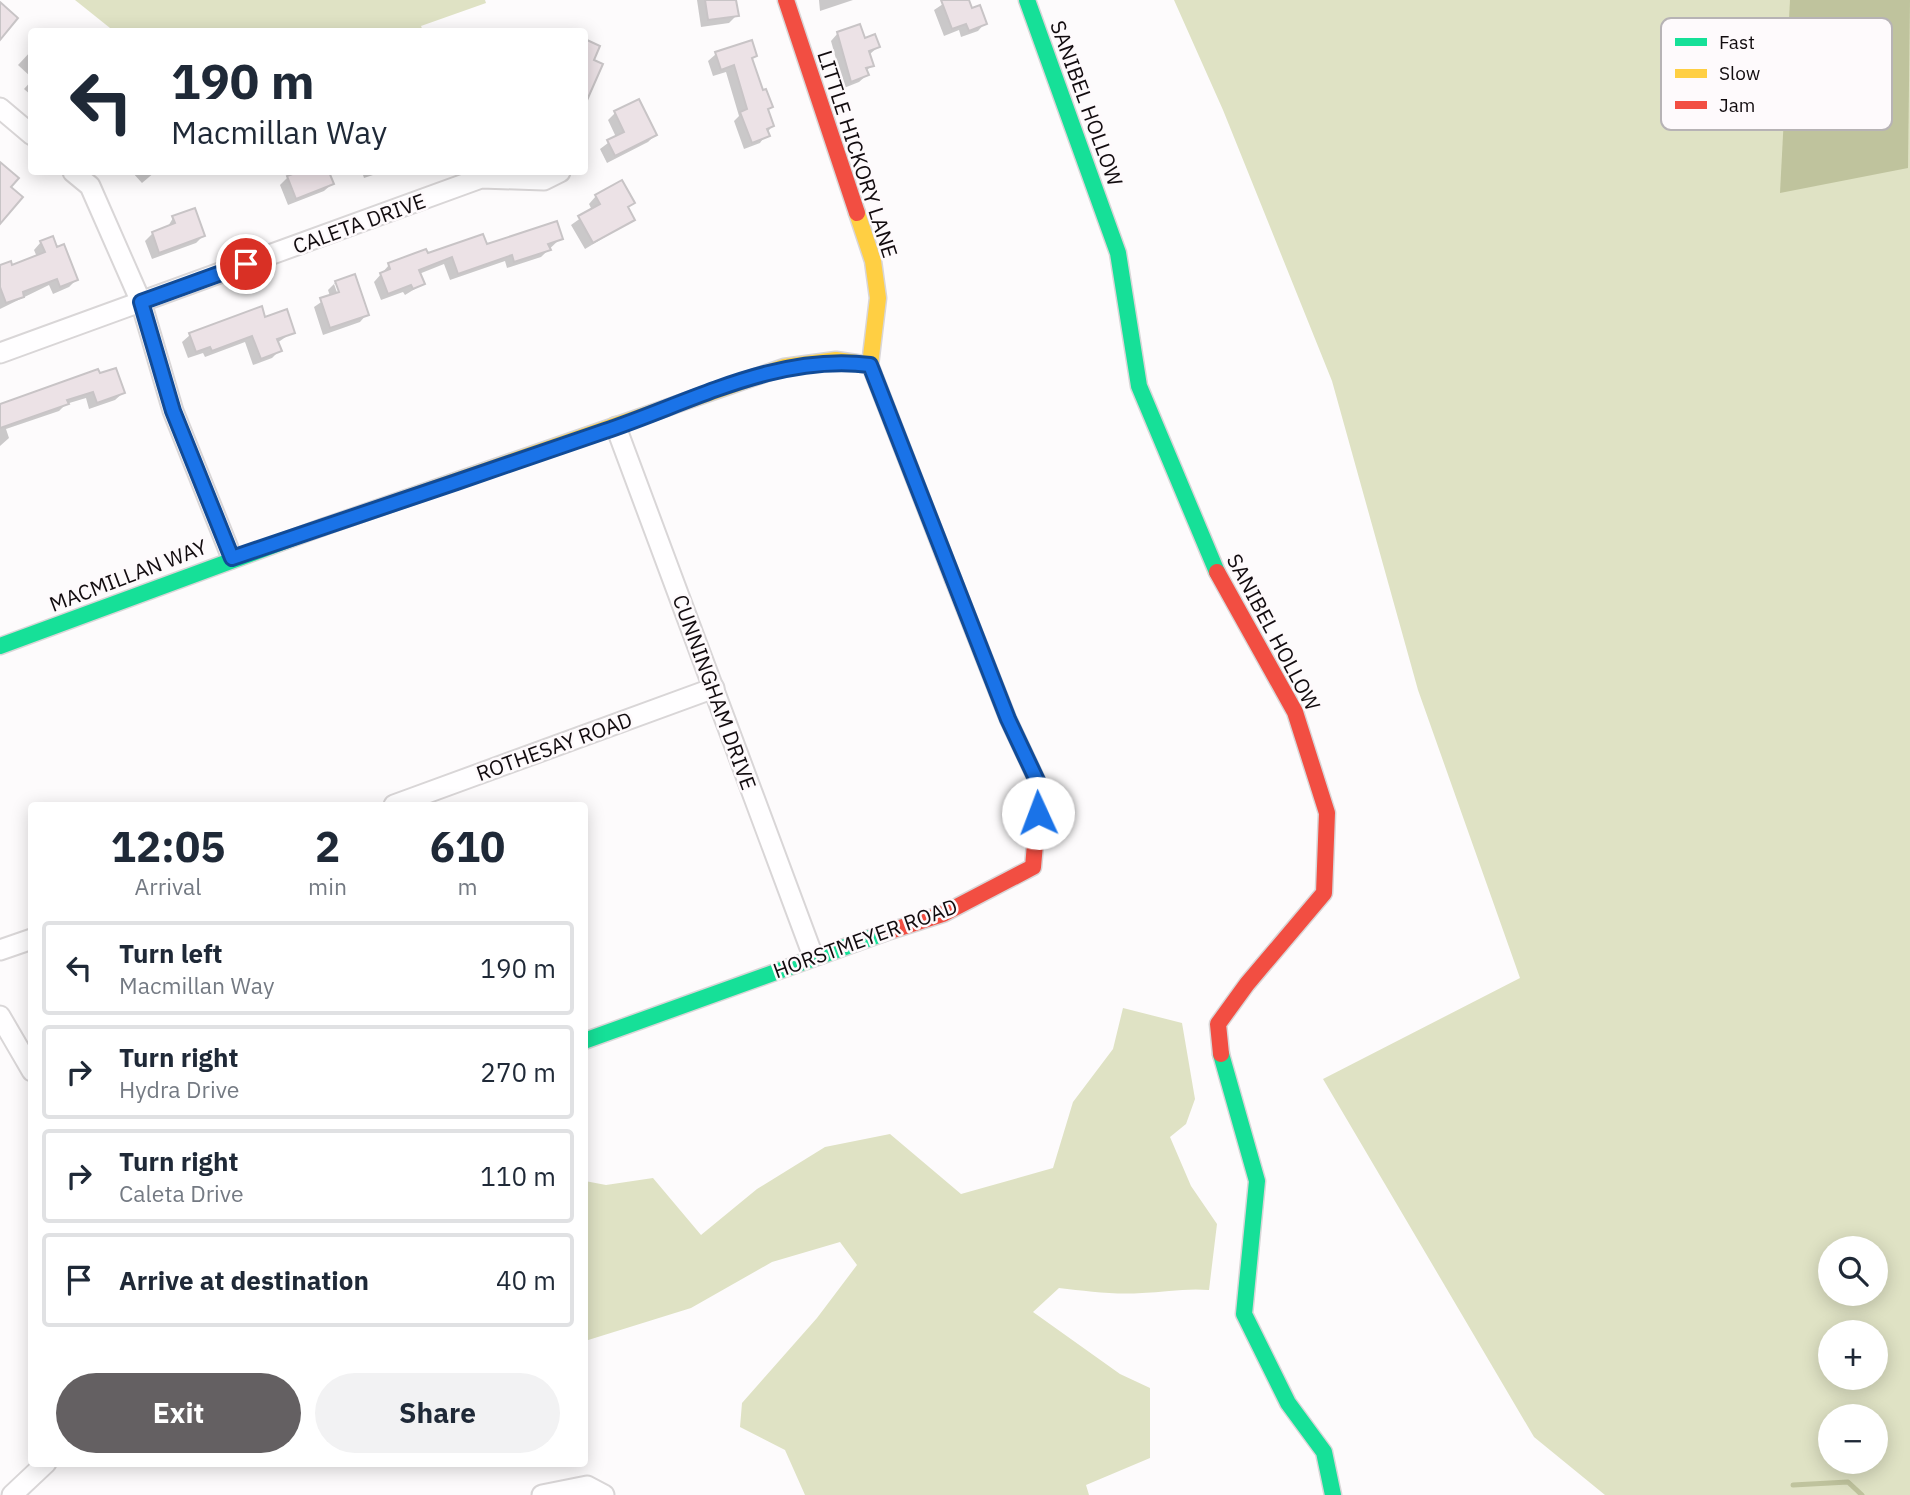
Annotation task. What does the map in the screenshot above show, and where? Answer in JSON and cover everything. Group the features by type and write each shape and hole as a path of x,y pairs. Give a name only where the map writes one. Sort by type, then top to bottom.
{"street":[{"name":"LITTLE HICKORY LANE","path":"786,0 873,261 878,298 870,365"},
{"name":"SANIBEL HOLLOW","path":"1027,0 1118,253 1139,386 1224,589 1295,712 1327,813 1324,893 1247,984 1218,1024 1223,1069 1257,1181 1244,1314 1288,1404 1324,1452 1333,1495"},
{"path":"0,108 28,132"},
{"path":"77,175 90,186 141,302 173,411 232,558"},
{"name":"CALETA DRIVE","path":"0,353 483,175 544,180 554,175"},
{"name":"MACMILLAN WAY","path":"0,646 232,558 784,367 836,360 870,365"},
{"name":"HORSTMEYER ROAD","path":"588,1040 813,956 943,914 1033,867 1040,787 1008,719 870,365"},
{"name":"CUNNINGHAM DRIVE","path":"617,427 813,956"},
{"name":"ROTHESAY ROAD","path":"402,802 714,688"},
{"path":"0,950 28,940"},
{"path":"0,1016 28,1064"},
{"path":"12,1495 42,1467"},
{"path":"542,1495 587,1486 604,1495"}],"shaded area":[{"path":"75,0 485,0 486,3 421,26 422,28 110,28"},
{"path":"1174,0 1910,0 1910,1495 1605,1495 1534,1437 1323,1079 1520,978 1418,690 1332,381 1223,110"},
{"path":"1790,0 1910,0 1908,168 1780,193 1783,130 1892,130 1892,18 1789,18"},
{"path":"1123,1008 1182,1023 1195,1099 1186,1124 1170,1137 1191,1186 1217,1224 1209,1290 1121,1293 1059,1288 1033,1312 1120,1374 1150,1388 1150,1458 1086,1485 1089,1495 805,1495 785,1450 740,1427 742,1403 817,1318 857,1265 840,1242 772,1262 691,1308 588,1340 588,1182 606,1185 653,1178 701,1235 757,1189 825,1147 890,1134 961,1194 1053,1168 1073,1102 1113,1049"}],"building":[{"path":"705,0 736,0 739,16 708,20"},
{"path":"941,0 969,0 972,8 980,5 987,24 969,31 966,24 952,29"},
{"path":"0,2 18,18 0,40"},
{"path":"860,24 865,38 875,34 880,47 869,51 874,66 866,68 869,75 851,82 837,32"},
{"path":"588,40 600,46 594,60 603,64 588,98"},
{"path":"752,40 757,56 752,58 763,90 766,89 773,107 768,109 774,126 767,129 770,136 752,143 740,112 747,109 734,65 721,70 715,52"},
{"path":"639,99 657,135 615,156 607,140 624,132 614,111"},
{"path":"0,162 19,178 11,187 23,197 0,224"},
{"path":"330,175 334,184 296,199 287,176"},
{"path":"622,180 635,203 628,207 635,220 593,243 578,216 600,204 595,195"},
{"path":"195,208 205,236 159,253 152,232 175,223 172,216"},
{"path":"557,221 563,239 548,244 551,250 514,262 512,255 458,274 452,257 419,270 425,284 413,289 411,285 388,294 380,273 390,269 388,263 426,249 428,253 483,234 487,244"},
{"path":"53,236 57,247 64,244 78,280 60,287 57,279 23,292 24,297 6,303 0,287 0,265 11,261 12,265 45,252 40,241"},
{"path":"355,274 369,315 330,328 320,298 339,292 335,281"},
{"path":"262,306 265,317 287,309 295,333 277,339 282,351 261,359 252,336 212,351 210,347 196,352 189,333"},
{"path":"116,368 125,393 97,403 93,392 67,400 69,404 0,428 0,404 98,369 100,373"}],"waterway":[{"path":"1793,1485 1848,1482 1862,1495"}],"traffic: fast":[{"path":"1027,0 1118,253 1139,386 1217,572"},
{"path":"0,646 323,527"},
{"path":"588,1040 884,933"},
{"path":"1221,1054 1257,1181 1244,1314 1288,1403 1324,1452 1333,1495"}],"traffic: slow":[{"path":"857,213 873,261 878,298 870,365 953,579"},
{"path":"323,527 784,367 836,360 870,365"}],"traffic: jam":[{"path":"786,0 857,213"},
{"path":"1217,572 1295,712 1327,813 1324,893 1247,984 1218,1024 1221,1054"},
{"path":"884,933 943,914 1033,867 1040,787 1008,719 953,579"}],"route":[{"path":"246,264 141,302 173,411 232,558 784,367 836,360 870,365 1008,719 1040,787 1038,813"}]}
